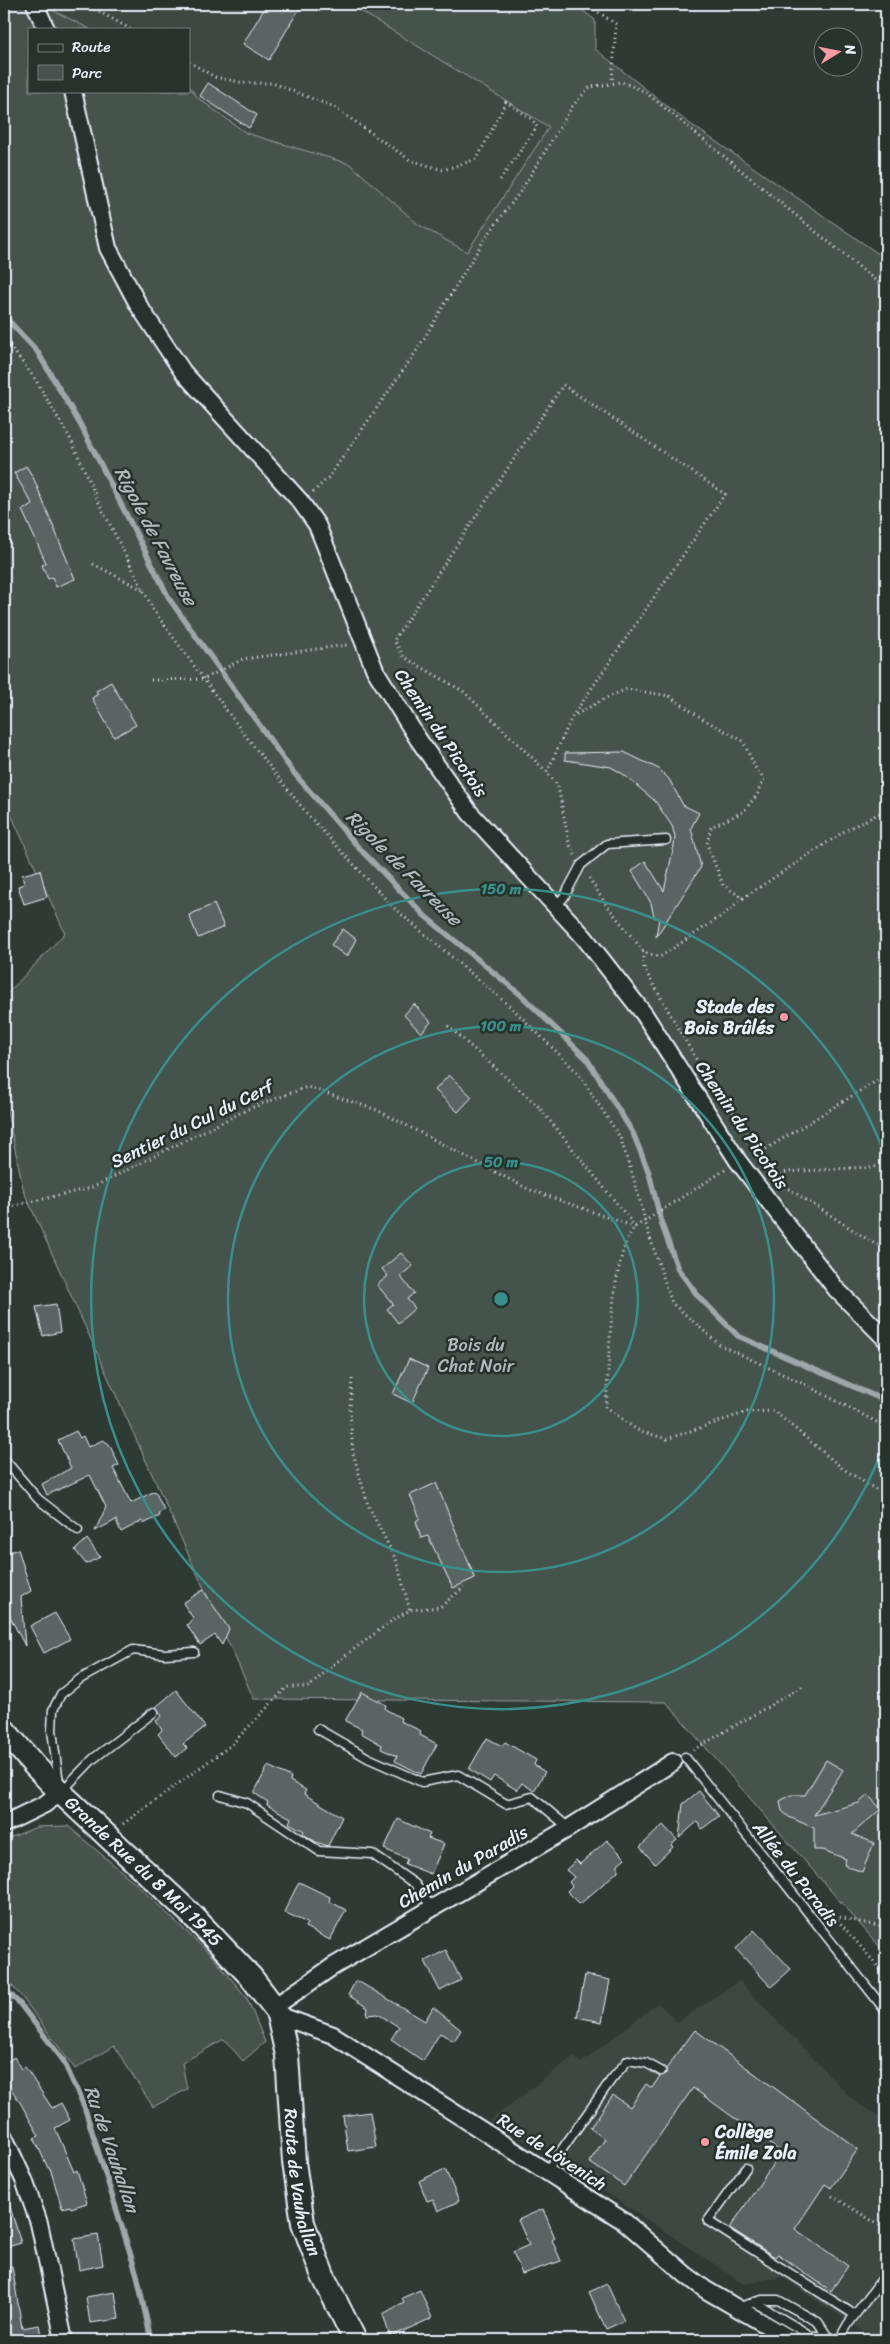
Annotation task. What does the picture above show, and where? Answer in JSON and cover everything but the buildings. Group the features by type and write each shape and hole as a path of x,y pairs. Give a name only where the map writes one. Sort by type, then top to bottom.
{"main road":[{"name":"Grande Rue du 8 Mai 1945","path":"4,1730 60,1792 192,1915 251,1977 276,2011"},
{"name":"Route de Vauhallan","path":"276,2011 287,2055 294,2162 303,2223 323,2276 355,2340"}],"street":[{"path":"35,4 46,28"},
{"name":"Chemin du Picotois","path":"73,92 108,248 139,306 183,372 300,501 318,525 375,670 418,739 470,813 584,937 644,1014 738,1161 836,1289 886,1339"},
{"name":"Chemin du Paradis","path":"276,2011 332,1967 568,1828 679,1759"},
{"path":"4,1824 45,1804 60,1792"},
{"name":"Rue de Lövenich","path":"276,2011 333,2035 625,2222 686,2275 792,2340"},
{"path":"4,2137 24,2180 39,2223 64,2340"}],"lane":[{"path":"556,906 564,897 580,865 608,844 666,840"},
{"path":"4,1458 38,1499 78,1530"},
{"path":"60,1792 52,1730 53,1710 61,1694 80,1679 133,1650 165,1654 194,1652"},
{"path":"60,1792 93,1758 154,1712"},
{"path":"318,1729 368,1758 422,1782 458,1775 506,1804 532,1798 568,1828"},
{"name":"Allée du Paradis","path":"679,1759 885,2010"},
{"path":"220,1795 247,1803 319,1851 372,1854 415,1884 432,1908"},
{"path":"546,2172 611,2080 628,2060 646,2063 661,2071"},
{"path":"746,2168 708,2221 855,2315"},
{"path":"839,2340 886,2274"},
{"path":"737,2308 762,2300 778,2300 818,2322 827,2336"},
{"path":"754,2302 810,2336 827,2336 835,2340"}],"path":[{"path":"86,4 128,28"},
{"path":"586,4 616,24 612,83"},
{"path":"190,63 215,78 244,83 272,83 334,107 410,160 443,170 477,159 506,102 532,119 537,127 498,183"},
{"path":"300,501 329,477 340,462 414,353 484,240 522,189 574,104 590,87 622,82 644,90 886,289"},
{"path":"4,338 35,379 71,440 100,505 154,611 308,815 394,908 513,1009 578,1073 620,1137 672,1302 720,1345 806,1385 886,1427"},
{"path":"547,772 572,717 725,494 563,385 394,640 404,656 463,691 547,772 558,786 569,843 580,865 605,903 644,952 660,956 723,915 743,898 848,829 886,810"},
{"path":"93,564 144,590"},
{"path":"151,680 204,679 243,659 363,643"},
{"path":"572,717 604,699 627,690 669,696 703,719 743,741 755,767 764,779 756,795 743,812 711,827 707,844 723,885 743,898"},
{"path":"644,952 644,968 697,1061 761,1152 886,1075"},
{"path":"448,1026 538,1106 635,1227"},
{"name":"Sentier du Cul du Cerf","path":"4,1208 91,1188 248,1108 308,1087 377,1110 528,1189 635,1227"},
{"path":"738,1161 635,1227 628,1235 614,1292 606,1407 637,1430 667,1439 747,1412 774,1411 842,1468 886,1496"},
{"path":"886,1166 786,1172 766,1184 786,1187 876,1244 886,1248"},
{"path":"352,1379 350,1409 353,1453 368,1505 396,1560 410,1610"},
{"path":"108,1836 231,1745 287,1687 310,1687 334,1664 410,1610 440,1607 464,1587"},
{"path":"679,1759 805,1685"},
{"path":"834,1916 886,1928"},
{"path":"832,2196 879,2224 886,2234"}],"shaded area":[{"path":"48,4 349,4 549,127 468,252 419,225 350,164 246,133 198,98 190,87 190,28 88,28 50,9"},
{"name":"Collège Émile Zola","path":"739,1981 854,2101 882,2118 886,2112 886,2340 876,2340 871,2337 782,2277 744,2284 560,2162 489,2121 574,2056 581,2063 658,2003 677,2022"}],"green space":[{"name":"Bois du Chat Noir","path":"4,4 48,4 50,9 88,28 28,28 28,92 190,92 190,87 198,98 246,133 350,164 419,225 467,252 549,127 349,4 574,4 595,20 595,49 686,121 886,259 886,1954 666,1702 254,1699 24,1192 6,1106 4,1106 4,997 65,933 4,799"},
{"path":"68,1826 134,1882 213,1957 247,1998 265,2042 243,2061 224,2039 182,2063 187,2089 153,2107 114,2046 75,2069 22,1997 4,1977 4,1840 37,1827"}],"waterway":[{"name":"Rigole de Favreuse","path":"4,316 37,351 80,424 170,600 293,772 359,848 425,916 521,995 587,1059 633,1133 649,1173 662,1225 678,1269 698,1296 738,1336 886,1401"},
{"name":"Ru de Vauhallan","path":"4,1988 20,2004 63,2060 84,2106 137,2275 151,2340"}],"place":[{"name":"Stade des Bois Brûlés","path":"784,1017"},
{"name":"Collège Émile Zola","path":"705,2142"}]}
